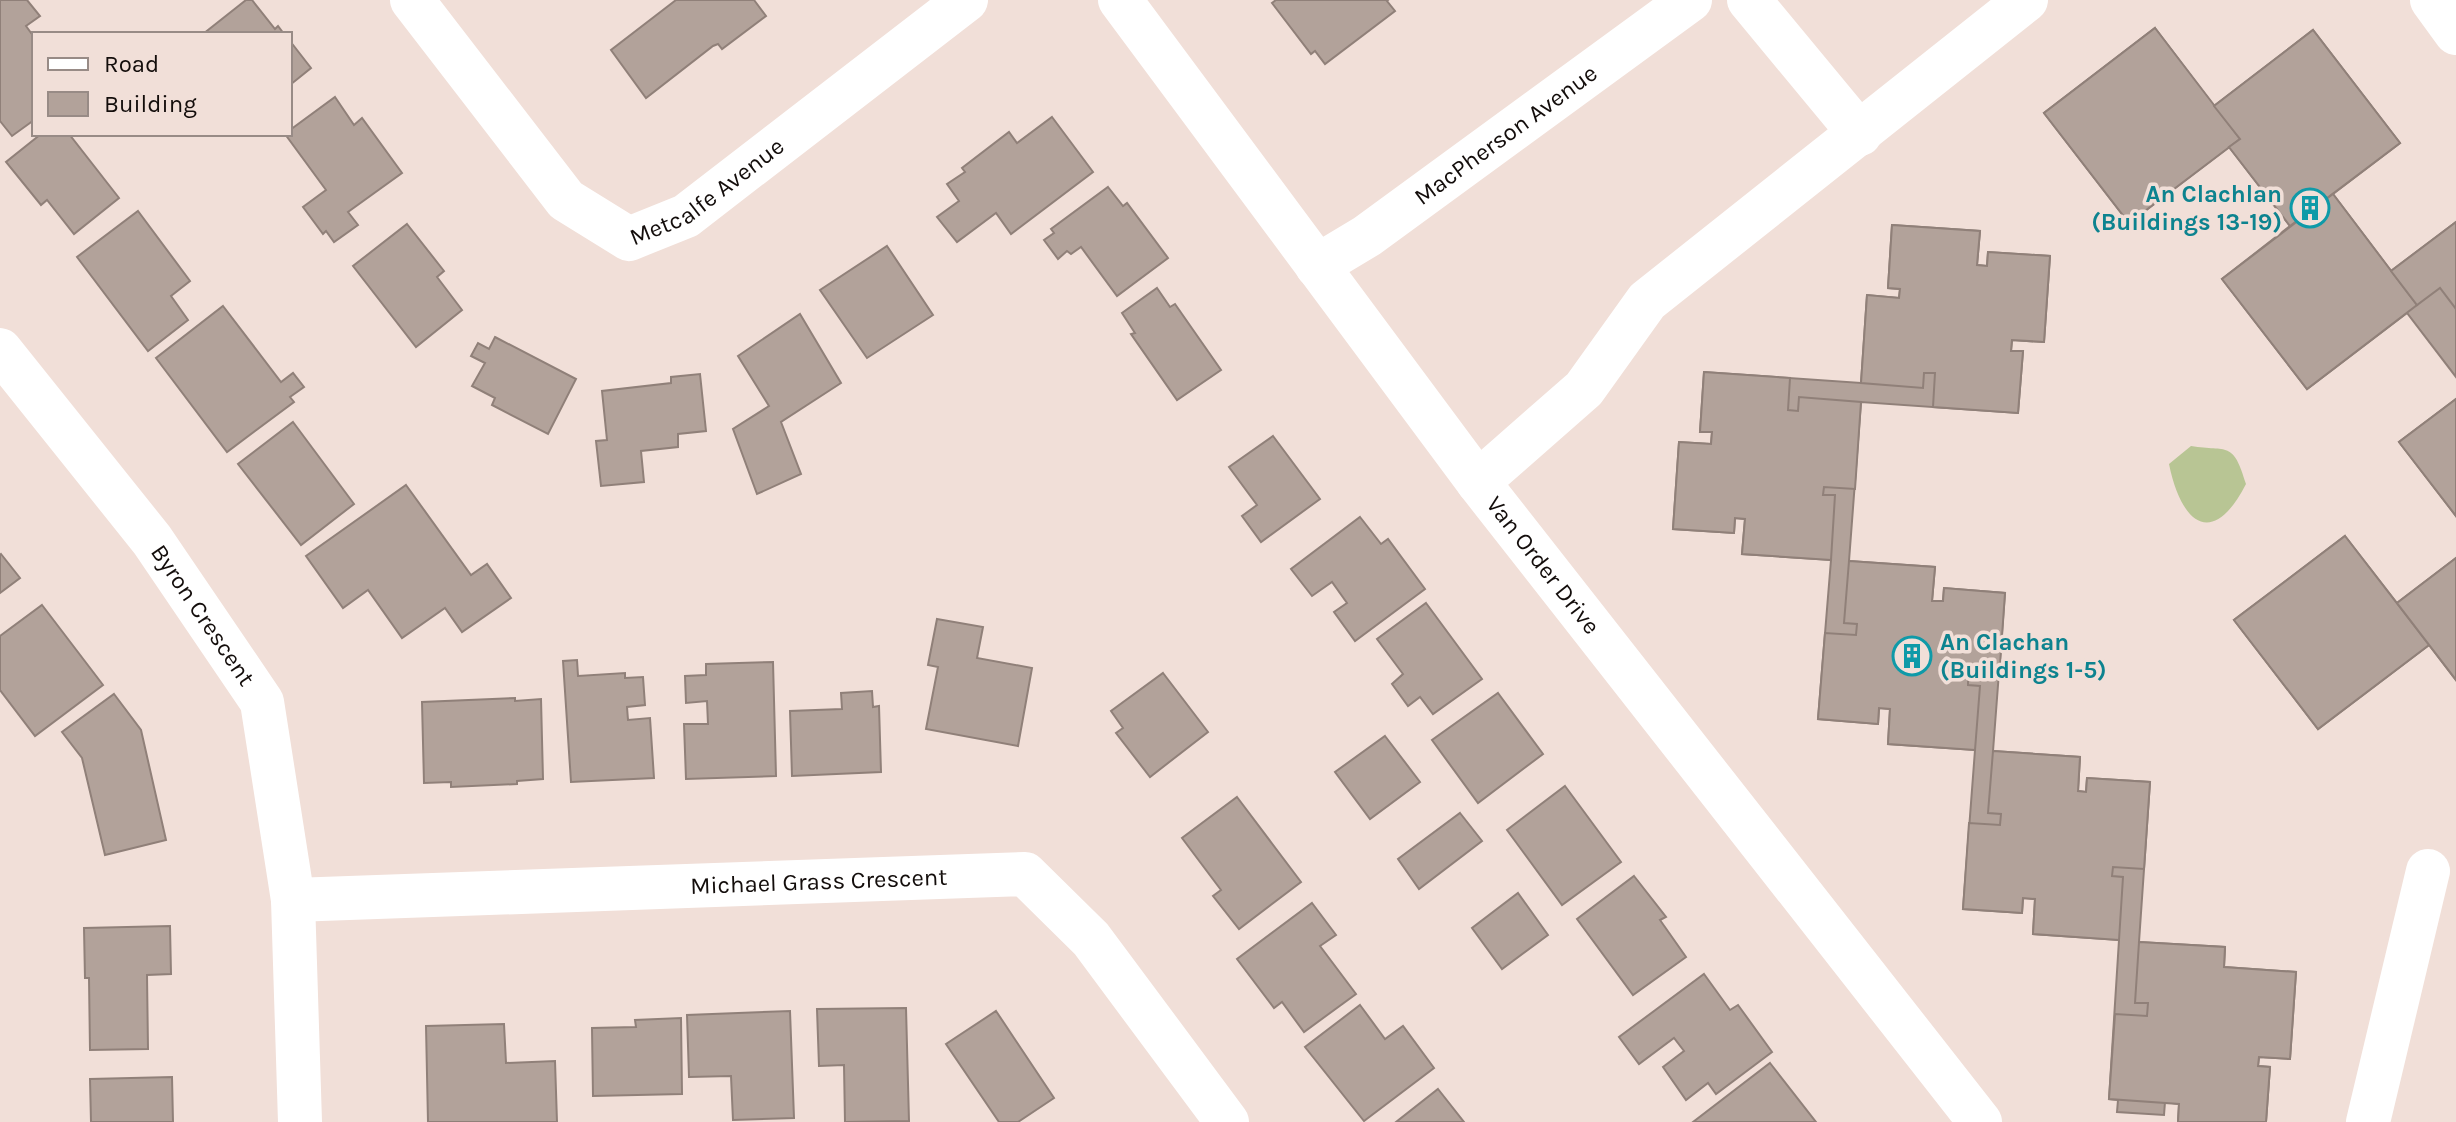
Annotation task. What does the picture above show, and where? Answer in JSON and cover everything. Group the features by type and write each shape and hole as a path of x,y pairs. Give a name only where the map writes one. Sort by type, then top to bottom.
{"street":[{"name":"Metcalfe Avenue","path":"412,0 566,200 629,239 686,216 966,0"},
{"name":"Van Order Drive","path":"1120,0 1478,482 1980,1122"},
{"name":"MacPherson Avenue","path":"1317,266 1367,236 1690,0"},
{"path":"1749,0 1860,134"},
{"path":"1478,482 1584,389 1647,301 2026,0"},
{"path":"2432,0 2456,33"},
{"name":"Byron Crescent","path":"0,350 152,540 262,702 293,900 300,1122"},
{"path":"2368,1122 2428,871"},
{"name":"Michael Grass Crescent","path":"293,900 1025,874 1091,939 1227,1122"}],"green space":[{"path":"2191,446 2221,449 2233,454 2246,484 2233,505 2221,517 2210,522 2199,521 2190,514 2174,485 2169,464"}],"building":[{"path":"0,0 27,0 40,16 26,26 32,34 32,121 12,136 0,121"},
{"path":"246,0 252,0 275,29 278,26 282,32 206,32"},
{"path":"676,0 754,0 766,16 722,49 718,44 713,46 646,98 611,50"},
{"path":"1276,0 1388,0 1395,11 1325,64 1315,51 1311,54 1272,3"},
{"name":"An Clachlan (Buildings 13-19)","path":"2155,28 2214,106 2313,30 2400,143 2333,194 2391,271 2456,222 2456,377 2407,313 2307,389 2222,279 2290,226 2229,147 2129,223 2044,113"},
{"path":"2155,28 2240,139 2129,223 2044,113"},
{"path":"2313,30 2400,143 2290,226 2229,147 2240,139 2214,106"},
{"path":"292,44 311,68 292,83"},
{"path":"335,97 354,125 362,118 402,173 348,212 358,225 334,242 326,231 323,234 303,207 326,190 286,136 292,136 292,129"},
{"path":"1052,117 1093,172 1011,234 996,213 957,242 937,217 959,201 947,184 965,172 962,168 1009,132 1017,143"},
{"path":"38,136 71,136 119,198 74,234 47,200 41,205 6,162"},
{"path":"1108,187 1123,206 1127,203 1168,258 1117,296 1081,247 1071,254 1067,251 1058,259 1044,240 1054,233 1051,229"},
{"path":"2333,194 2417,305 2307,389 2222,279"},
{"path":"138,211 190,281 171,296 188,320 148,351 77,257"},
{"path":"2456,222 2456,309 2440,288 2417,305 2391,271"},
{"path":"407,224 444,271 437,277 462,310 416,347 353,266"},
{"name":"An Clachan (Buildings 1-5)","path":"1892,225 1980,231 1977,265 1987,266 1988,252 2050,256 2044,342 2012,340 2011,351 2023,351 2018,413 1861,402 1849,561 1935,567 1932,601 1943,601 1944,588 2005,593 1993,751 2080,757 2078,791 2086,792 2087,778 2150,782 2139,942 2225,947 2224,967 2296,972 2290,1059 2259,1057 2258,1066 2270,1067 2266,1122 2178,1122 2179,1104 2165,1102 2164,1115 2117,1112 2118,1100 2109,1099 2119,940 2033,934 2035,899 2023,898 2022,913 1963,909 1975,750 1888,744 1890,709 1879,708 1878,724 1818,719 1831,560 1742,554 1745,519 1735,518 1734,533 1673,529 1679,442 1711,444 1712,432 1700,432 1704,372 1861,383 1867,295 1899,298 1900,289 1888,288"},
{"path":"1892,225 1980,231 1977,265 1987,266 1988,252 2050,256 2044,342 2012,340 2011,351 2023,351 2018,413 1933,407 1935,373 1924,373 1923,388 1861,383 1867,295 1899,298 1900,289 1888,288"},
{"path":"887,246 933,315 867,358 820,290"},
{"path":"1157,288 1170,307 1175,304 1221,370 1177,400 1131,334 1135,333 1122,313"},
{"path":"223,306 281,382 293,373 304,387 290,397 294,402 227,452 156,358"},
{"path":"800,314 841,383 781,422 801,474 757,494 733,429 769,406 738,356"},
{"path":"495,337 576,379 548,434 492,405 495,398 472,386 485,363 471,356 478,343 489,349"},
{"path":"1704,372 1790,378 1788,410 1798,411 1799,397 1861,402 1855,489 1824,487 1823,495 1835,495 1831,560 1742,554 1745,519 1735,518 1734,533 1673,529 1679,442 1711,444 1712,432 1700,432"},
{"path":"700,374 706,431 678,434 678,447 641,451 644,482 601,486 596,441 607,440 602,391 671,383 671,377"},
{"path":"2456,399 2456,516 2399,442"},
{"path":"2456,399 2456,516 2399,442"},
{"path":"293,422 354,504 301,545 238,464"},
{"path":"1273,436 1320,499 1261,542 1242,516 1257,505 1229,467"},
{"path":"406,485 471,575 487,564 511,598 462,632 445,608 402,638 368,590 343,608 306,556"},
{"path":"1360,517 1381,544 1388,539 1425,589 1355,641 1334,612 1347,603 1332,582 1312,596 1291,569"},
{"path":"2345,536 2397,603 2456,558 2456,680 2429,645 2318,729 2234,620"},
{"path":"2345,536 2429,645 2318,729 2234,620"},
{"path":"0,555 20,578 0,593"},
{"path":"2456,558 2456,680 2397,603"},
{"path":"1849,561 1935,567 1932,601 1943,601 1944,588 2005,593 1999,679 1968,678 1968,685 1980,686 1975,750 1888,744 1890,709 1879,708 1878,724 1818,719 1825,633 1856,635 1857,624 1844,623"},
{"path":"1426,603 1482,679 1433,714 1420,697 1408,706 1392,684 1403,674 1377,639"},
{"path":"42,605 103,685 35,736 0,690 0,636"},
{"path":"937,619 983,627 977,658 1032,668 1018,746 926,729 938,667 928,665"},
{"path":"577,660 578,676 625,673 625,678 643,677 645,705 627,707 628,720 650,718 654,778 571,782 563,661"},
{"path":"773,662 776,776 686,779 684,724 708,724 707,701 686,703 685,676 706,675 706,664"},
{"path":"1163,673 1208,732 1150,777 1116,733 1123,728 1111,711"},
{"path":"872,691 873,707 879,706 881,772 792,776 790,711 842,709 841,693"},
{"path":"1498,693 1543,754 1478,803 1432,740"},
{"path":"114,694 141,730 166,840 105,855 82,758 62,732"},
{"path":"515,698 515,701 541,699 543,779 517,781 517,784 451,787 451,782 424,783 422,702"},
{"path":"1385,736 1420,782 1370,819 1335,772"},
{"path":"1993,751 2080,757 2078,791 2086,792 2087,778 2150,782 2144,869 2113,867 2112,876 2123,877 2119,940 2033,934 2035,899 2023,898 2022,913 1963,909 1969,823 2000,825 2001,814 1988,813"},
{"path":"1565,786 1621,862 1562,905 1507,830"},
{"path":"1237,797 1301,882 1239,929 1213,896 1221,890 1182,838"},
{"path":"1460,813 1482,841 1419,889 1398,859"},
{"path":"1634,876 1666,917 1660,920 1686,957 1633,995 1577,919"},
{"path":"1518,893 1548,935 1502,969 1472,928"},
{"path":"1312,903 1336,935 1320,946 1356,994 1304,1032 1282,1002 1274,1008 1237,959"},
{"path":"170,926 171,974 147,975 148,1049 90,1050 89,978 85,978 84,928"},
{"path":"2139,942 2225,947 2224,967 2296,972 2290,1059 2259,1057 2258,1066 2270,1067 2266,1122 2178,1122 2179,1104 2109,1099 2115,1014 2147,1016 2148,1003 2135,1003"},
{"path":"1704,974 1730,1010 1738,1005 1772,1052 1716,1094 1708,1083 1686,1100 1663,1067 1684,1051 1674,1038 1639,1064 1619,1037"},
{"path":"1360,1005 1385,1039 1403,1026 1434,1068 1364,1121 1305,1047"},
{"path":"906,1008 909,1121 845,1122 844,1065 819,1066 817,1009"},
{"path":"790,1011 794,1118 733,1120 731,1076 689,1077 687,1015"},
{"path":"996,1011 1054,1098 1018,1122 999,1122 946,1044"},
{"path":"681,1018 682,1094 593,1096 592,1028 636,1027 635,1020"},
{"path":"504,1024 506,1063 555,1061 557,1122 428,1122 426,1026"},
{"path":"1770,1063 1816,1122 1693,1122"},
{"path":"172,1077 173,1122 91,1122 90,1079"},
{"path":"1438,1089 1464,1122 1396,1122"}],"place":[{"name":"An Clachlan (Buildings 13-19)","path":"2310,208"},
{"name":"An Clachan (Buildings 1-5)","path":"1912,656"}]}
